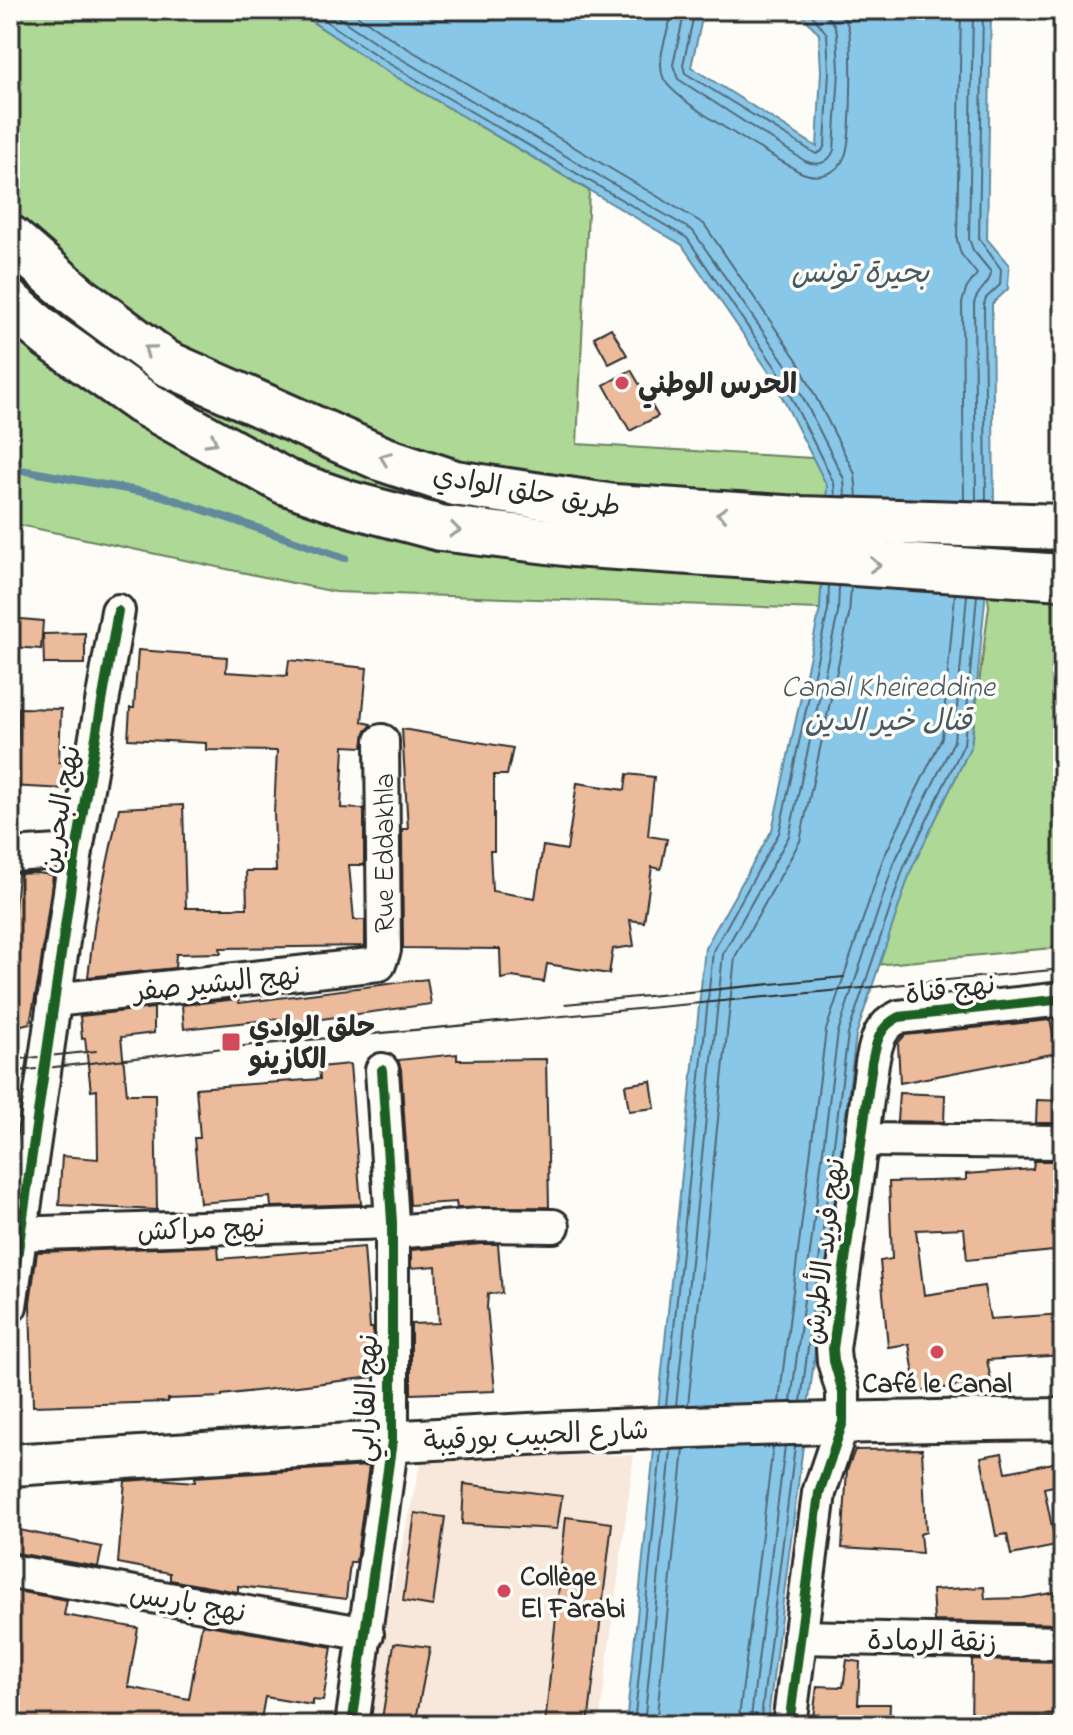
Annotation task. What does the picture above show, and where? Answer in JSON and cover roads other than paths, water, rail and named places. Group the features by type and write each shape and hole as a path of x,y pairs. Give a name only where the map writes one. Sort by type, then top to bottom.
{"highway":[{"name":"طريق حلق الوادي","path":"10,238 79,298 166,363 383,459 455,483 799,540 1045,575"},
{"name":"طريق حلق الوادي","path":"10,303 49,336 142,402 286,482 350,504 440,528 572,544 799,540 1044,526"}],"main road":[{"name":"شارع الحبيب بورقيبة","path":"10,1465 638,1429 1063,1419"}],"street":[{"name":"نهج البحرين","path":"10,1306 16,1234 76,851 118,611"},
{"name":"Rue Eddakhla","path":"379,964 384,950 382,741"},
{"path":"10,855 76,851"},
{"name":"نهج البشير صفر","path":"54,1000 379,964"},
{"name":"نهج قناة","path":"872,1063 879,1034 899,1017 1063,999"},
{"name":"نهج فريد الأطرش","path":"789,1725 819,1493 843,1392 833,1349 872,1063"},
{"name":"نهج الفارابي","path":"352,1725 392,1441 392,1227 382,1070"},
{"path":"862,1140 1063,1142"},
{"name":"نهج مراكش","path":"16,1234 553,1226"},
{"name":"نهج باريس","path":"10,1571 367,1634"},
{"name":"زنقة الرمادة","path":"800,1637 1063,1643"}],"water":[{"path":"295,10 704,10 691,67 817,147 821,71 819,34 798,10 991,10 987,239 1009,265 1008,289 992,304 994,507 971,746 911,870 856,1035 767,1725 626,1725 705,948 772,830 820,609 827,486 771,375 682,245 383,69"}],"waterway":[{"path":"10,468 160,495 345,558"}],"tram line":[{"path":"10,1072 233,1047 1063,969"},
{"path":"565,1004 844,977"},
{"path":"10,1060 96,1051"}],"place":[{"name":"الحرس الوطني","path":"622,383"},
{"name":"حلق الوادي الكازينو","path":"231,1042"},
{"name":"Café le Canal","path":"937,1352"},
{"name":"Collège El Farabi","path":"504,1591"}],"water label":[{"name":"بحيرة تونس","path":"860,272"},
{"name":"Canal Kheireddine قنال خير الدين","path":"888,703"}]}
